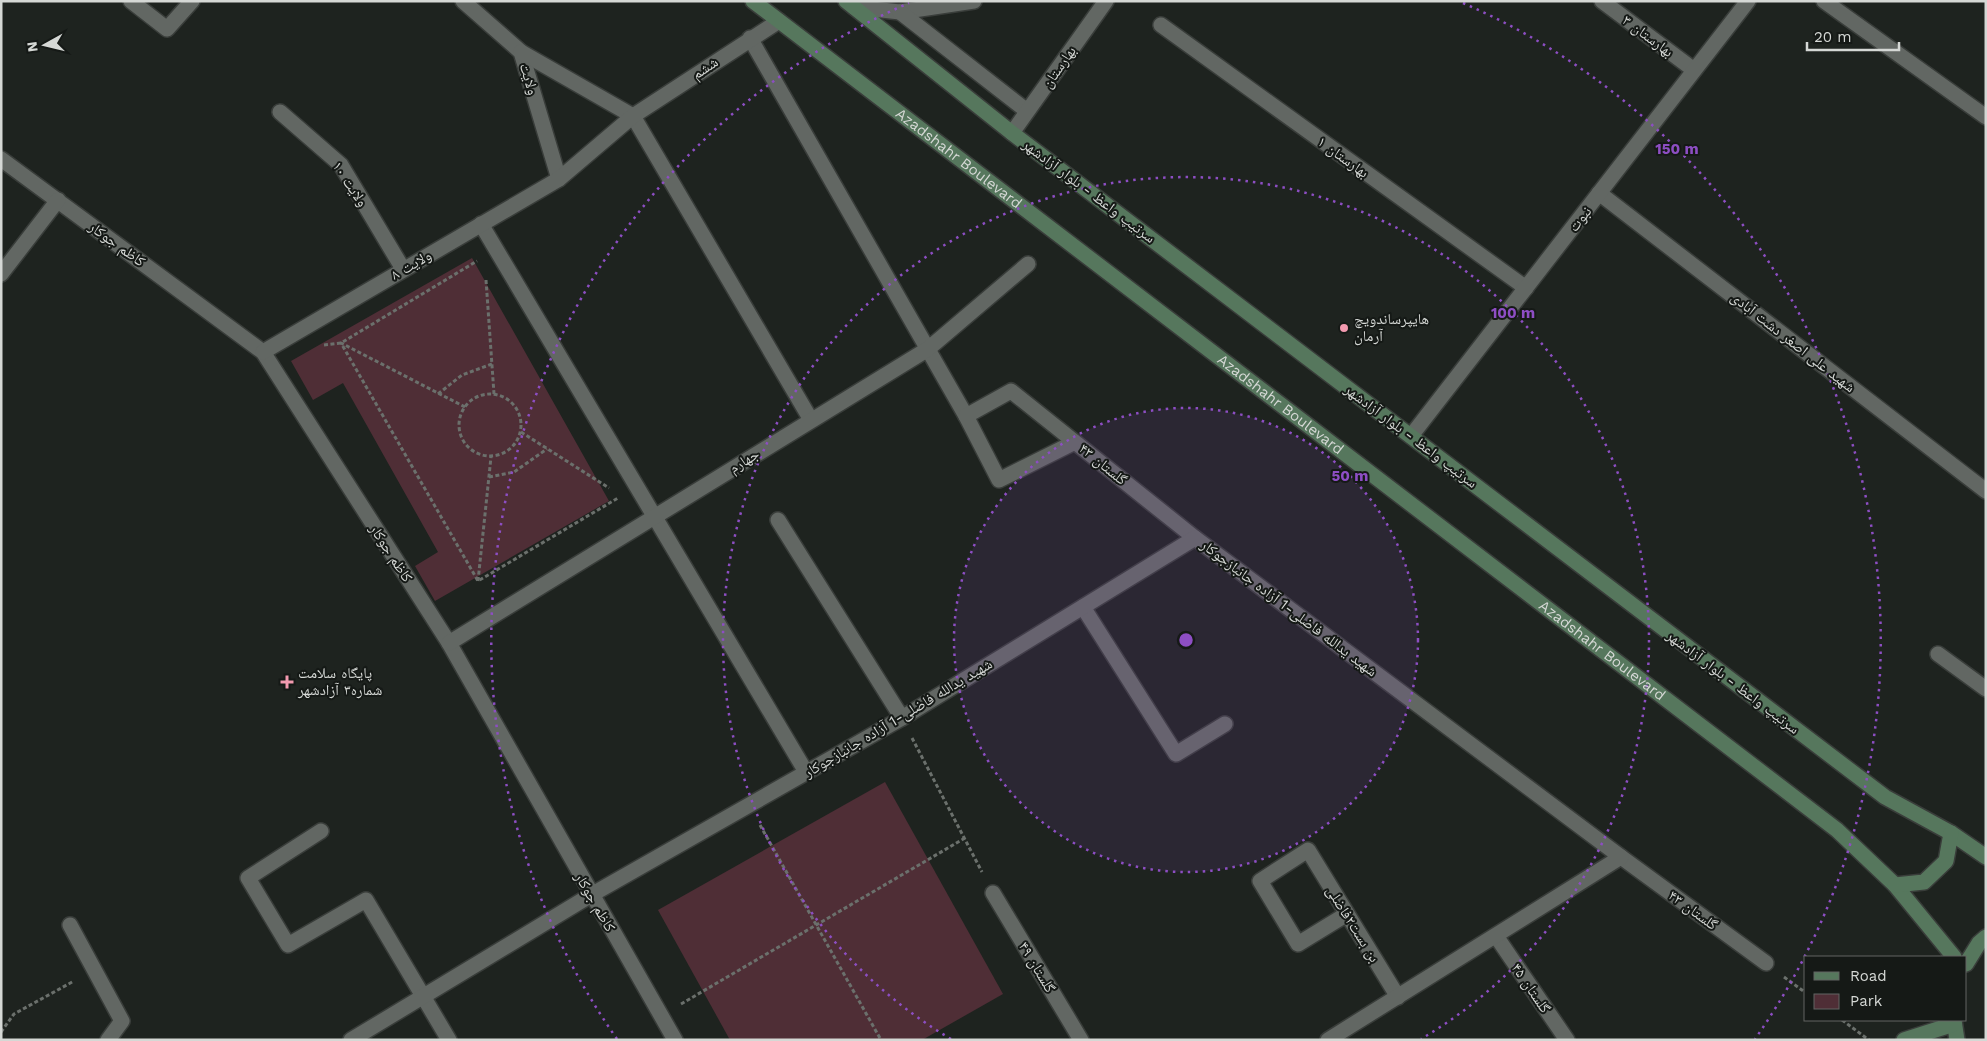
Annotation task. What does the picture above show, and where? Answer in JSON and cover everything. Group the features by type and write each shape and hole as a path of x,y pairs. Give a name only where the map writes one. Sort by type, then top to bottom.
{"main road":[{"name":"Azadshahr Boulevard","path":"753,1 1829,824 1895,885 1953,956"},
{"name":"سرتیپ واعظ - بلوار آزادشهر","path":"850,4 1012,133 1885,797 1951,833 1986,857"},
{"path":"1895,885 1924,882 1932,875 1946,861 1951,833"},
{"path":"1967,962 1986,937"},
{"path":"1904,1040 1954,1022 1957,1040"}],"street":[{"path":"131,1 167,29 192,1"},
{"name":"ولایت","path":"463,1 520,52 559,179"},
{"path":"850,4 900,12 974,1"},
{"name":"بهارستان","path":"1012,133 1106,1"},
{"name":"بهارستان ۳","path":"1602,1 1694,70"},
{"name":"نبوت","path":"1411,436 1748,1"},
{"path":"1824,1 1986,117"},
{"path":"900,12 1028,111"},
{"name":"ششم","path":"559,179 633,116 750,38 779,21"},
{"name":"بهارستان ۱","path":"1161,25 1526,288"},
{"path":"750,38 966,416 999,480 1075,442"},
{"path":"520,52 633,116 811,420"},
{"name":"ولایت ۱۰","path":"280,112 341,165 403,269"},
{"name":"کاظم جوکار","path":"1,158 263,352 449,643 675,1040"},
{"name":"ولایت ۸","path":"263,352 559,179"},
{"name":"شهید علی اصغر دشت آبادی","path":"1599,193 1986,491"},
{"path":"1,274 58,200"},
{"path":"481,224 806,772"},
{"name":"جهارم","path":"449,643 928,349 1028,264"},
{"name":"گلستان ۴۳","path":"966,416 1011,391 1195,538"},
{"path":"778,520 902,718"},
{"name":"شهید یدالله فاضلی-1 آزاده جانبازجوکار","path":"351,1040 591,895 902,718 1195,538 1620,857"},
{"path":"1083,607 1176,754 1225,724"},
{"path":"1938,654 1986,689"},
{"path":"321,832 248,878 288,945 366,900 425,996 449,1040"},
{"name":"بن بست۲فاضلی","path":"1347,914 1298,944 1260,881 1308,850 1398,997"},
{"path":"1335,1038 1620,857"},
{"name":"گلستان ۴۳","path":"1620,857 1766,963"},
{"name":"گلستان ۴۹","path":"993,894 1081,1040"},
{"path":"70,925 122,1021 108,1040"},
{"name":"گلستان ۴۵","path":"1496,936 1567,1040"}],"path":[{"path":"322,345 341,343 484,256"},
{"path":"486,276 494,394"},
{"path":"341,343 465,407"},
{"path":"341,343 478,581"},
{"path":"438,394 462,375 492,364"},
{"path":"494,394 513,403 522,422 521,432 515,445 504,454 491,457 478,454 466,446 460,434 459,420 465,407 478,397 494,394"},
{"path":"478,581 622,496 521,432"},
{"path":"489,477 514,472 547,449"},
{"path":"478,581 491,457"},
{"path":"902,718 993,894"},
{"path":"748,805 881,1040"},
{"path":"661,1015 965,838"},
{"path":"1,1032 14,1014 94,970"},
{"path":"1843,1021 1869,1040"}],"green space":[{"path":"472,258 609,501 435,601 415,566 438,552 343,383 313,400 291,361"},
{"path":"885,782 1003,994 922,1040 730,1040 658,910"}],"place":[{"name":"هایپرساندویچ آرمان","path":"1344,328"},
{"name":"پایگاه سلامت شماره۳ آزادشهر","path":"287,682"}]}
